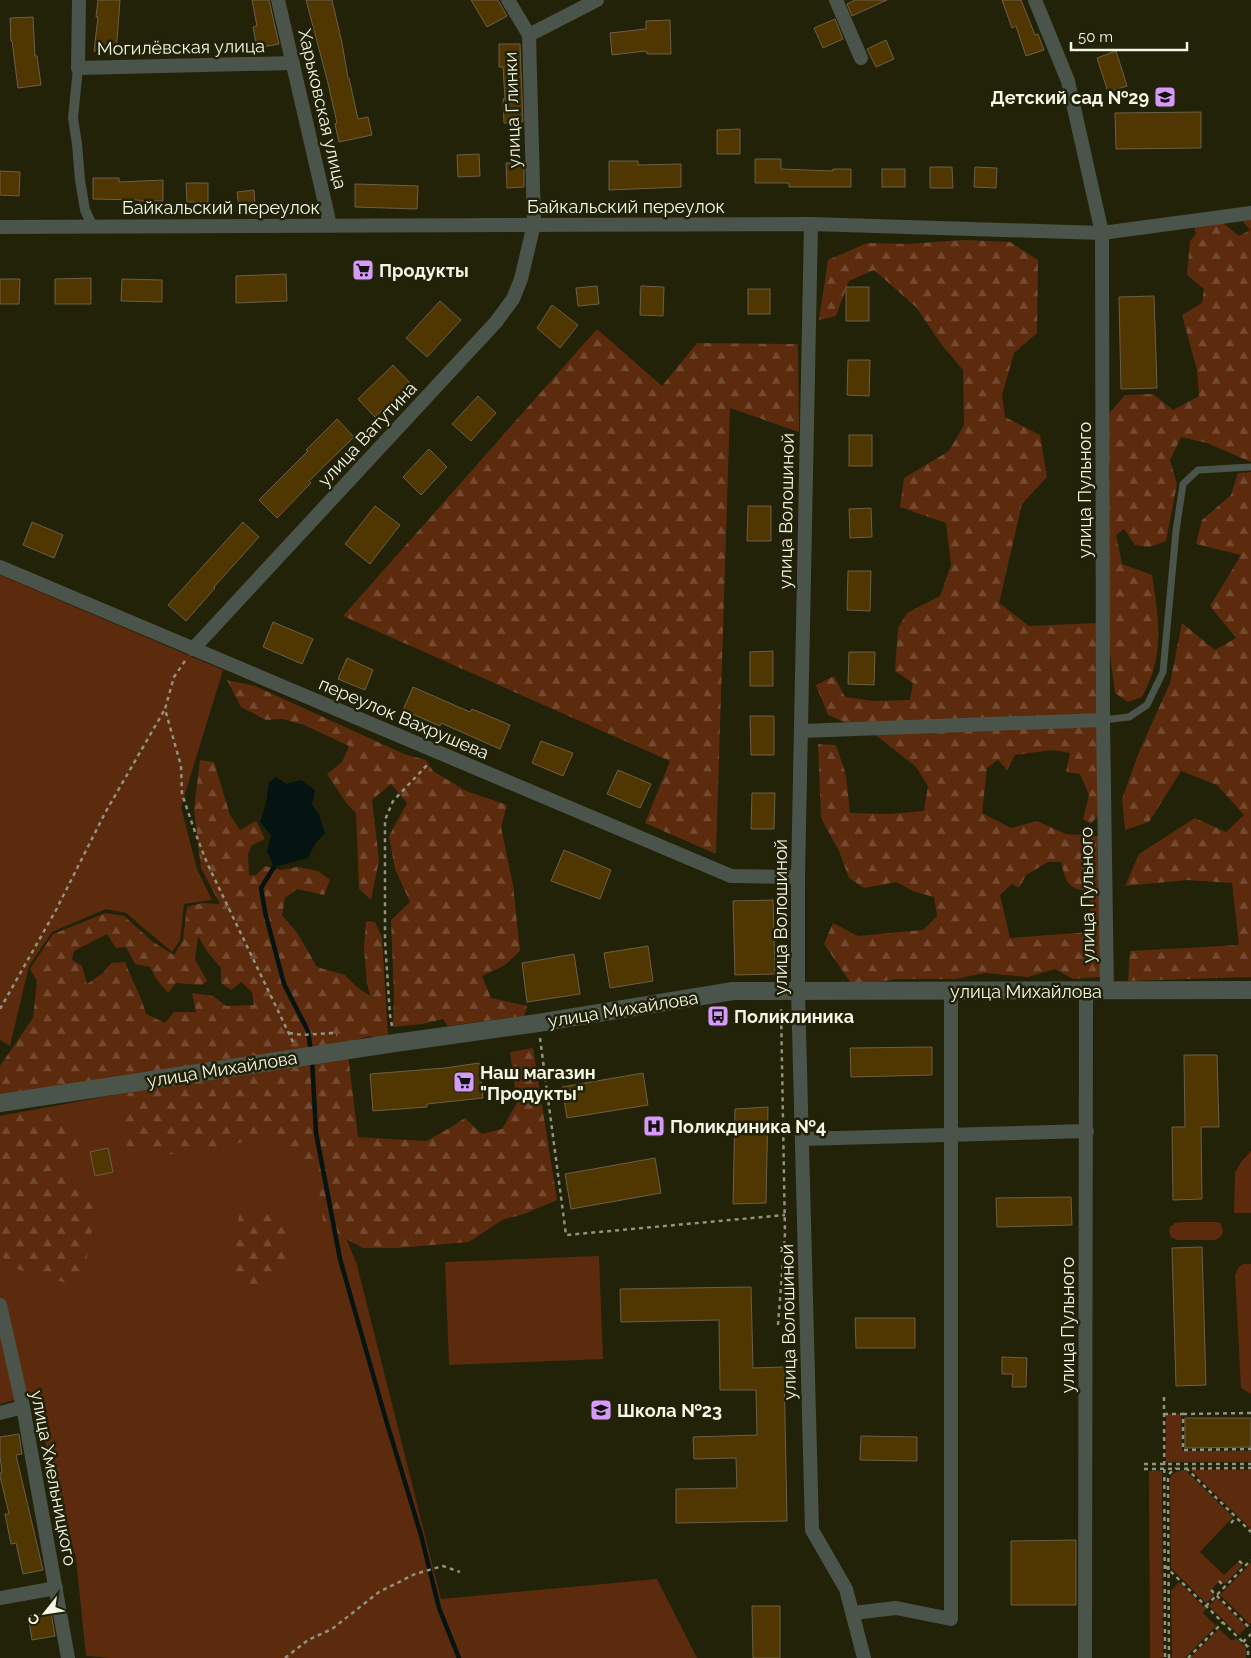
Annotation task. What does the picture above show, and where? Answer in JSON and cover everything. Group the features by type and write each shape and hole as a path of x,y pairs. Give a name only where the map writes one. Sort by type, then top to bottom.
{"street":[{"name":"Могилёвская улица","path":"79,0 78,68 293,63"},
{"name":"Харьковская улица","path":"278,0 330,226"},
{"name":"улица Глинки","path":"508,0 529,34 534,224"},
{"path":"529,34 597,0"},
{"path":"836,0 861,58"},
{"name":"улица Пульного","path":"1035,0 1068,81 1102,233 1103,720 1107,990"},
{"path":"78,68 73,118 85,210 94,227"},
{"name":"Байкальский переулок","path":"0,227 811,224 1102,233 1251,213"},
{"name":"улица Ватутина","path":"193,649 496,322 513,299 521,279 534,224"},
{"name":"улица Волошиной","path":"811,224 800,731 798,991 812,1530 846,1589 864,1658"},
{"name":"переулок Вахрушева","path":"0,567 732,876 798,877"},
{"path":"800,731 1103,720"},
{"name":"улица Михайлова","path":"0,1103 538,1023 733,991 1251,990"},
{"path":"853,1613 896,1608 951,1619 951,991"},
{"name":"улица Пульного","path":"1085,1658 1086,991"},
{"path":"802,1139 1087,1131"},
{"name":"улица Хмельницкого","path":"0,1305 23,1408 68,1658"},
{"path":"0,1414 23,1408"},
{"path":"0,1598 56,1588"}],"lane":[{"path":"1103,720 1129,717 1147,705 1163,672 1176,531 1183,484 1198,470 1251,466"}],"path":[{"path":"0,1009 56,910 105,813 165,709 174,677 193,649"},
{"path":"165,709 181,766 182,794 207,863 289,1033 307,1056"},
{"path":"395,1043 390,1015 386,941 385,820 393,801 439,753"},
{"path":"778,1325 785,1234 780,991"},
{"path":"538,1023 566,1235 785,1215"},
{"path":"289,1033 313,1034"},
{"path":"1164,1397 1165,1658"},
{"path":"1164,1414 1251,1413"},
{"path":"1183,1414 1183,1450 1251,1449"},
{"path":"1144,1464 1176,1468 1251,1468"},
{"path":"1182,1464 1251,1532"},
{"path":"1144,1469 1182,1464 1251,1464"},
{"path":"1169,1658 1168,1479 1170,1473 1176,1468"},
{"path":"1231,1523 1236,1517"},
{"path":"1206,1606 1251,1560"},
{"path":"1239,1561 1245,1566"},
{"path":"285,1658 308,1640 332,1629 379,1592 415,1574 443,1566 460,1572"},
{"path":"1165,1566 1250,1648 1248,1658"},
{"path":"1219,1581 1224,1587"},
{"path":"1211,1590 1251,1628"},
{"path":"1188,1658 1222,1622"},
{"path":"1243,1642 1251,1634"}],"green space":[{"path":"1213,215 1239,236 1250,230 1239,217 1251,215 1251,462 1207,443 1181,437 1170,460 1177,484 1166,541 1149,547 1135,545 1124,529 1116,535 1122,564 1152,575 1157,607 1158,637 1154,667 1142,697 1128,702 1115,693 1106,624 1104,561 1110,472 1106,417 1125,395 1153,394 1173,410 1199,396 1197,370 1182,315 1202,303 1204,289 1187,275 1190,241 1196,234 1192,220"},
{"path":"964,240 1010,242 1038,260 1037,333 1014,353 1002,395 1005,417 1040,435 1047,477 1022,504 999,603 1029,626 1097,623 1099,814 1091,824 1083,819 1089,795 1080,774 1066,772 1070,753 1053,750 1015,755 1007,770 998,760 987,768 982,813 1011,828 1037,821 1066,834 1098,836 1102,958 1100,977 1073,979 1055,969 1028,977 985,973 956,979 897,979 853,986 824,944 833,923 858,936 923,930 937,916 934,897 915,892 896,882 864,888 849,878 839,851 821,818 818,744 836,745 846,775 850,813 890,814 924,811 928,786 916,767 877,736 828,715 816,685 834,676 845,697 873,701 910,700 913,683 895,671 898,628 907,613 940,596 951,565 946,523 900,507 904,478 949,451 964,425 963,370 941,344 916,307 874,270 849,281 836,316 819,320 828,260 867,243 907,244","holes":["1048,862 1061,862 1069,884 1077,889 1090,891 1090,932 1010,938 1000,895 1012,884 1019,888 1026,875"]},
{"path":"597,329 662,386 697,343 798,344 799,432 730,408 716,854 645,823 670,761 343,616"},
{"path":"1251,472 1251,977 1128,981 1130,951 1239,945 1232,883 1187,880 1125,886 1139,854 1195,818 1226,832 1244,815 1217,785 1181,771 1149,822 1125,830 1122,799 1139,752 1170,683 1182,623 1215,650 1236,638 1210,606 1241,555 1196,544 1202,520 1231,495 1238,473"},
{"path":"0,575 223,670 181,807 197,869 212,900 184,904 180,940 172,952 126,913 106,909 52,932 29,966 10,1046 0,1040"},
{"path":"227,680 255,686 404,754 426,760 433,771 466,791 507,805 501,827 513,885 520,951 505,965 482,976 491,998 527,1006 524,1016 448,1026 443,1019 422,1024 393,1027 394,996 391,920 410,902 395,869 389,836 407,803 391,784 372,800 379,860 371,900 359,889 356,813 347,804 327,774 342,762 349,746 304,725 282,719 266,720 241,707"},
{"path":"200,760 214,762 230,815 240,830 256,821 265,839 252,845 248,854 249,876 256,875 265,866 281,870 297,867 318,871 330,880 324,895 297,889 285,898 282,915 298,934 317,967 345,975 370,996 364,947 366,921 375,922 382,937 388,1037 378,1042 371,1036 339,1044 0,1096 0,1066 33,1018 37,981 30,969 53,934 106,913 124,916 153,942 174,955 183,940 187,907 202,903 220,904 201,868 194,809","holes":["107,934 116,948 126,947 135,964 150,967 157,980 168,993 176,983 202,985 207,981 195,959 198,936 206,950 221,968 221,983 231,990 241,982 252,992 254,1005 226,1006 213,996 192,993 196,1012 174,1012 165,1023 146,1014 125,962 111,963 103,973 87,984 82,966 72,960 74,951"]},
{"path":"533,1048 557,1200 524,1214 502,1220 469,1242 398,1248 363,1248 324,1227 319,1190 307,1168 271,1139 244,1142 194,1153 157,1155 127,1149 123,1115 128,1093 276,1065 348,1055 358,1137 426,1141 465,1118 482,1134 502,1129 517,1103 510,1052"},
{"path":"276,1065 357,1265 441,1599 657,1579 697,1658 113,1658 86,1656 76,1559 33,1395 0,1404 0,1116"},
{"path":"54,1107 78,1130 78,1155 66,1166 67,1178 96,1208 83,1279 70,1284 17,1269 0,1255 0,1116"},
{"path":"1251,1151 1251,1213 1234,1213 1235,1173 1241,1162"},
{"path":"250,1209 272,1216 289,1225 285,1273 257,1290 235,1283 236,1230 240,1212"},
{"path":"1175,1223 1220,1223 1222,1233 1215,1240 1177,1240 1171,1237 1170,1227"},
{"path":"599,1256 603,1359 449,1365 445,1262"},
{"path":"1243,1264 1251,1264 1251,1394 1241,1388 1235,1275 1238,1268"},
{"path":"1166,1414 1181,1414 1182,1451 1251,1451 1251,1462 1166,1462"},
{"path":"1185,1470 1233,1517 1200,1552 1224,1575 1238,1562 1242,1566 1225,1584 1220,1580 1210,1591 1214,1595 1206,1603 1171,1568 1170,1479 1174,1473"},
{"path":"1191,1470 1251,1470 1251,1529"},
{"path":"1149,1471 1162,1471 1163,1658 1150,1658"},
{"path":"1251,1563 1251,1623 1250,1624 1220,1595"},
{"path":"1179,1582 1206,1609 1203,1613 1216,1626 1185,1658 1172,1658 1171,1591"},
{"path":"1217,1598 1247,1627 1239,1635 1209,1606"},
{"path":"1219,1629 1232,1641 1236,1638 1246,1648 1246,1658 1190,1658"}],"shaded area":[{"path":"276,777 286,784 301,780 315,790 312,804 319,815 325,833 315,844 308,858 274,867 267,852 271,835 260,822 266,803 269,782"}],"building":[{"path":"98,0 120,0 116,53 94,51"},
{"path":"252,0 269,0 279,44 257,48 253,27 257,26"},
{"path":"306,0 332,0 358,119 368,117 372,135 339,142 335,124 337,123 327,79"},
{"path":"471,0 498,0 507,16 487,27"},
{"path":"855,0 887,0 852,16 847,4"},
{"path":"1002,0 1021,0 1035,35 1038,34 1044,50 1026,56 1016,26 1012,28"},
{"path":"33,17 35,56 37,56 41,85 18,88 11,41 10,18"},
{"path":"835,19 843,39 823,48 814,28"},
{"path":"670,20 671,54 647,54 646,51 612,55 610,33 646,29 646,21"},
{"path":"886,40 894,59 876,67 867,49"},
{"path":"499,44 520,44 523,122 504,123 503,67 499,67"},
{"path":"1116,51 1127,86 1108,92 1097,58"},
{"path":"1201,112 1201,148 1116,149 1115,113"},
{"path":"740,129 740,154 717,154 717,130"},
{"path":"479,154 480,176 458,177 457,155"},
{"path":"755,159 781,159 781,169 833,171 833,169 851,169 851,187 789,187 789,183 755,183"},
{"path":"609,161 638,161 638,165 681,164 681,187 609,190"},
{"path":"524,162 524,187 507,188 506,163"},
{"path":"930,167 952,167 953,188 930,188"},
{"path":"975,167 997,168 996,188 974,187"},
{"path":"882,169 905,169 905,187 882,187"},
{"path":"0,171 20,172 19,196 0,195"},
{"path":"93,178 119,178 119,182 163,180 163,201 93,199"},
{"path":"186,183 208,183 208,202 187,202"},
{"path":"355,184 418,186 417,209 355,207"},
{"path":"254,190 255,207 239,209 237,192"},
{"name":"Продукты","path":"357,262 371,264 369,278 353,275"},
{"path":"286,274 287,301 236,303 236,276"},
{"path":"91,278 91,304 55,304 55,279"},
{"path":"0,279 20,279 19,304 0,304"},
{"path":"122,279 162,280 162,302 121,301"},
{"path":"597,286 599,304 578,306 576,288"},
{"path":"641,286 664,287 663,316 640,315"},
{"path":"846,287 869,287 869,321 846,321"},
{"path":"748,289 770,289 770,314 748,314"},
{"path":"1154,296 1157,388 1121,389 1119,297"},
{"path":"440,301 461,320 427,357 406,338"},
{"path":"552,305 578,325 560,348 537,328"},
{"path":"848,360 870,360 869,396 847,395"},
{"path":"393,365 410,383 375,417 358,399"},
{"path":"478,396 496,413 471,441 452,424"},
{"path":"337,419 354,437 309,481 311,483 277,518 259,500"},
{"path":"849,435 872,435 872,466 849,466"},
{"path":"429,449 447,467 421,495 403,477"},
{"path":"375,506 400,525 370,564 345,544"},
{"path":"748,506 771,506 771,541 747,541"},
{"path":"871,508 872,537 850,538 849,509"},
{"path":"32,522 63,535 54,558 23,545"},
{"path":"243,522 259,537 186,621 168,605"},
{"path":"848,571 871,571 870,611 847,610"},
{"path":"273,622 313,639 302,664 263,647"},
{"path":"773,651 773,686 750,686 750,652"},
{"path":"849,652 875,652 874,685 848,684"},
{"path":"347,658 373,670 365,690 338,679"},
{"path":"413,687 470,712 472,709 510,725 500,749 441,723 440,726 403,710"},
{"path":"750,716 774,716 774,755 751,755"},
{"path":"541,741 573,753 563,776 532,763"},
{"path":"618,770 651,784 640,808 607,794"},
{"path":"752,793 775,793 774,829 751,829"},
{"path":"564,850 611,870 600,899 551,881"},
{"path":"773,900 775,974 735,975 733,901"},
{"path":"648,946 653,981 610,988 604,953"},
{"path":"574,954 580,994 527,1002 522,963"},
{"path":"932,1047 932,1075 851,1077 850,1048"},
{"path":"1184,1055 1217,1055 1219,1127 1201,1127 1202,1199 1173,1200 1172,1127 1185,1127"},
{"path":"479,1063 483,1098 427,1104 427,1107 373,1111 370,1074 445,1068"},
{"path":"643,1073 648,1105 567,1118 562,1087"},
{"path":"768,1107 766,1203 733,1204 735,1109"},
{"path":"108,1148 113,1172 95,1176 90,1152"},
{"path":"655,1158 661,1193 571,1209 565,1174"},
{"path":"1071,1197 1072,1225 997,1227 996,1198"},
{"path":"1202,1247 1206,1385 1176,1386 1172,1248"},
{"path":"751,1287 753,1368 784,1367 787,1521 676,1523 676,1489 737,1488 736,1458 694,1459 693,1437 757,1435 756,1390 720,1390 719,1320 621,1322 620,1289"},
{"path":"855,1318 915,1318 915,1348 856,1348"},
{"path":"1002,1357 1027,1358 1026,1387 1012,1387 1013,1374 1002,1374"},
{"path":"1185,1418 1251,1418 1251,1447 1185,1448"},
{"path":"19,1434 22,1454 16,1455 43,1570 23,1574 16,1543 11,1544 5,1514 9,1514 0,1476 0,1473 2,1473 0,1437"},
{"path":"861,1436 917,1437 917,1461 860,1460"},
{"path":"1076,1540 1076,1605 1011,1605 1011,1541"},
{"path":"752,1606 780,1606 780,1658 753,1658"},
{"path":"51,1612 55,1636 32,1640 28,1616"}],"waterway":[{"path":"274,867 261,888 265,912 284,984 308,1031 311,1051"},
{"path":"312,1059 316,1133 340,1259 421,1535 439,1608 459,1658"}],"place":[{"name":"Детский сад №29","path":"1165,97"},
{"name":"Продукты","path":"363,270"},
{"name":"Поликлиника","path":"718,1016"},
{"name":"Наш магазин \"Продукты\"","path":"464,1082"},
{"name":"Поликдиника №4","path":"654,1126"},
{"name":"Школа №23","path":"601,1410"}]}
